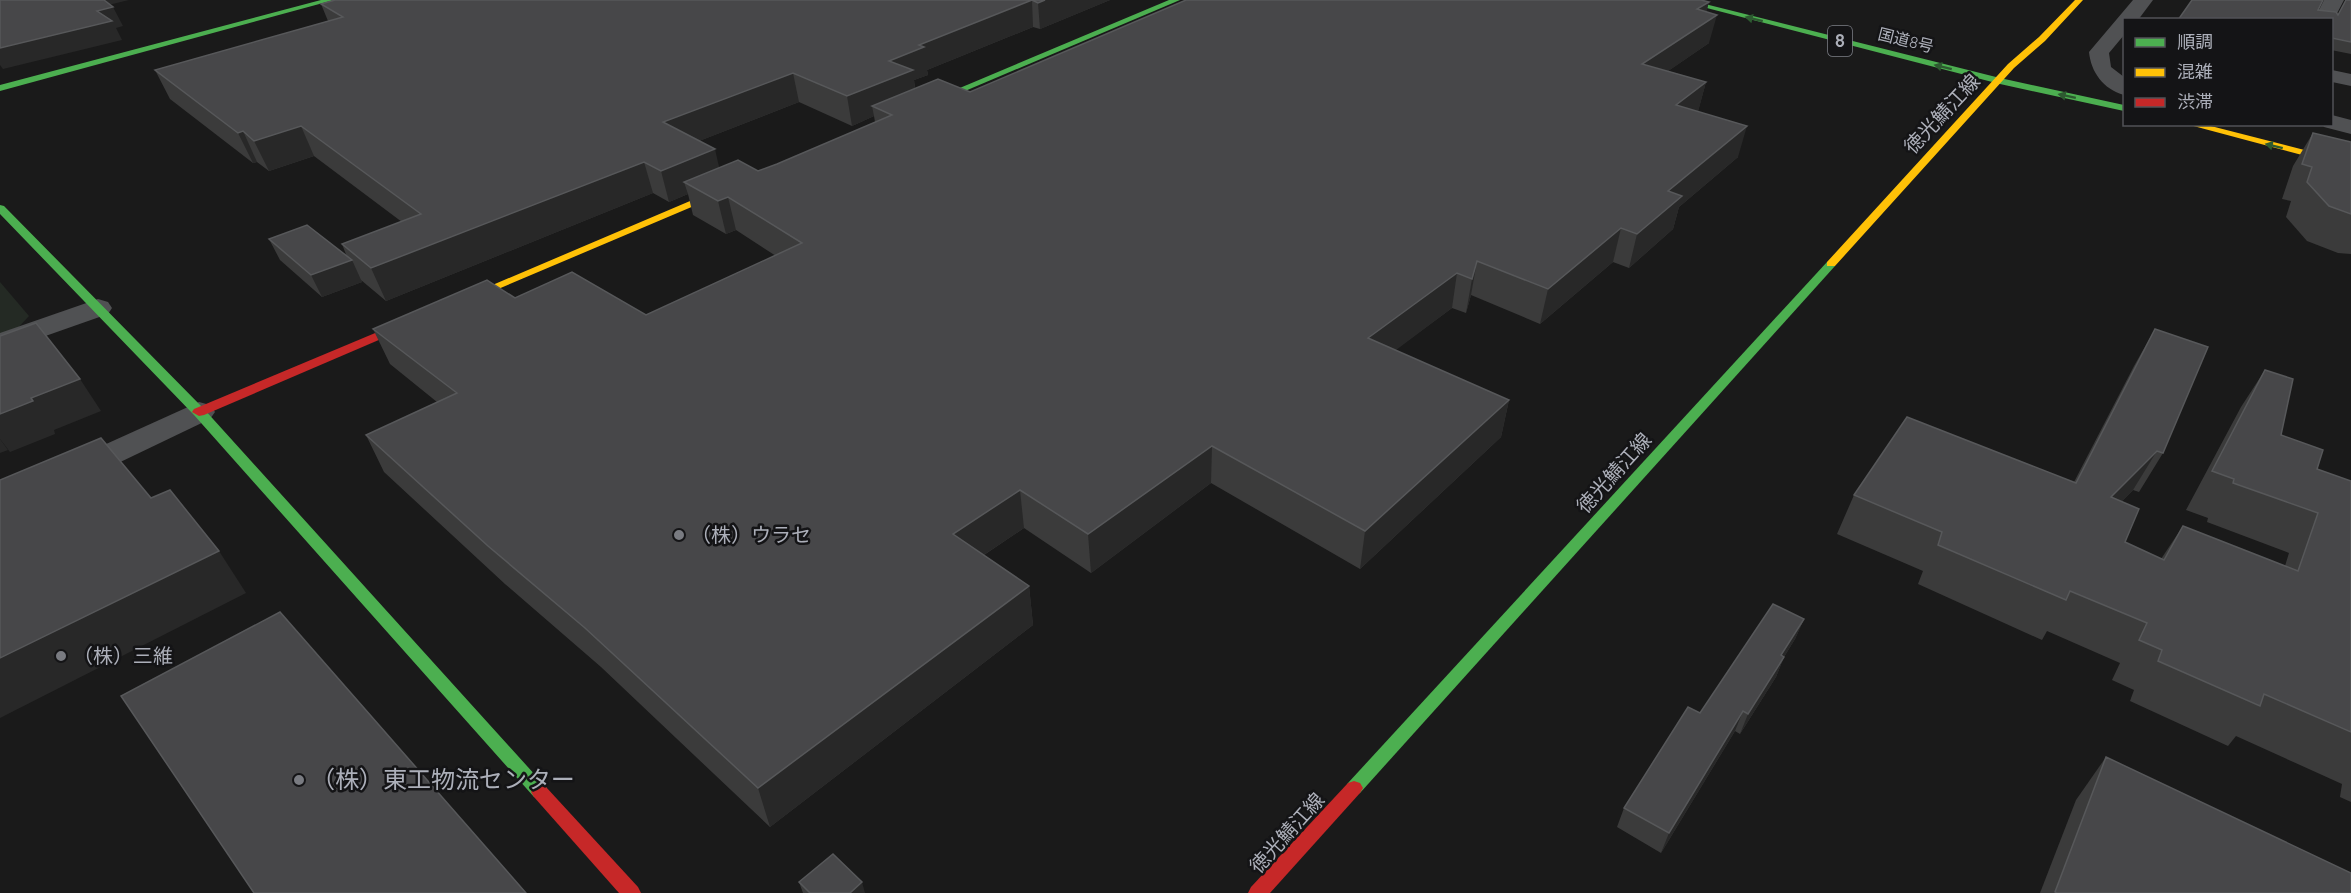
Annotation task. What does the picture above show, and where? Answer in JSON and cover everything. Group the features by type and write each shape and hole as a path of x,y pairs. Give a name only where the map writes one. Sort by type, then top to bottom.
{"main road":[{"path":"0,88 330,0"},
{"path":"911,111 1176,0"},
{"name":"国道8号","path":"1680,0 2000,81 2123,108"},
{"name":"徳光鯖江線","path":"1258,893 2000,81 2006,64 2042,39 2079,0"},
{"path":"2006,64 2034,71"},
{"path":"2198,126 2351,165"},
{"path":"199,412 746,180"},
{"path":"0,208 199,412 631,893"}],"street":[{"path":"2129,18 2144,0"},
{"path":"2325,18 2334,0"},
{"path":"2102,78 2099,52 2123,25"},
{"path":"2102,78 2123,73"},
{"path":"2333,76 2351,80"},
{"path":"2102,78 2123,89"},
{"path":"2333,122 2351,127"},
{"path":"0,344 98,308"},
{"path":"0,506 199,412"}],"shaded area":[{"path":"0,282 29,316 15,331 0,337"}],"building":[{"path":"0,0 104,0 113,7 97,11 112,21 0,48"},
{"path":"335,0 1032,0 919,45 924,47 889,61 913,70 847,96 793,73 663,122 715,149 661,171 644,162 371,268 342,244 421,214 301,126 254,141 243,131 238,133 155,70 343,17 321,4"},
{"path":"1186,0 1701,0 1709,2 1697,9 1717,15 1642,64 1706,82 1676,105 1747,126 1668,191 1682,196 1637,234 1621,228 1548,289 1477,261 1472,279 1457,273 1368,338 1509,400 1365,531 1212,446 1088,534 1020,490 953,534 1029,586 758,788 585,628 488,546 366,435 457,393 373,329 487,280 515,298 572,272 646,315 802,243 728,197 718,201 684,182 738,160 758,171 892,115 872,106 938,79 970,92"},
{"path":"2192,0 2323,0 2318,10 2336,12 2338,15 2346,0 2351,0 2351,42 2333,38 2333,18 2179,18"},
{"path":"2313,133 2351,142 2351,214 2329,206 2307,182 2312,167 2302,164"},
{"path":"307,225 352,260 311,275 269,239"},
{"path":"36,323 80,379 31,398 33,401 0,414 0,336"},
{"path":"2155,329 2208,347 2163,453 2157,451 2111,497 2139,509 2125,542 2164,560 2183,526 2298,571 2318,513 2233,483 2234,479 2212,471 2265,370 2293,379 2281,435 2323,450 2317,469 2351,481 2351,732 2264,694 2260,706 2158,661 2162,650 2139,640 2147,623 2070,591 2066,600 1938,545 1942,532 1854,495 1907,417 2076,483"},
{"name":"（株）三維","path":"101,438 151,498 170,490 219,551 0,658 0,480"},
{"path":"1773,604 1804,619 1781,655 1784,657 1748,714 1743,711 1669,833 1624,808 1688,707 1700,713"},
{"name":"（株）東工物流センター","path":"280,612 526,893 254,893 121,696"},
{"path":"2106,757 2351,873 2351,893 2055,892"},
{"path":"833,854 862,882 850,893 810,893 799,882"}],"traffic: fast":[{"path":"0,88 330,0"},
{"path":"922,106 1176,0"},
{"path":"1680,0 2000,81 2123,108"},
{"path":"0,208 199,412 540,792"},
{"path":"1354,788 1831,264"}],"traffic: slow":[{"path":"1831,264 2011,66 2042,39 2079,0"},
{"path":"2198,126 2351,165"},
{"path":"454,304 730,187"}],"traffic: jam":[{"path":"199,412 454,304"},
{"path":"1258,893 1354,788"},
{"path":"540,792 631,893"}],"place":[{"name":"（株）ウラセ","path":"679,535"},
{"name":"（株）三維","path":"61,656"},
{"name":"（株）東工物流センター","path":"299,780"}]}
